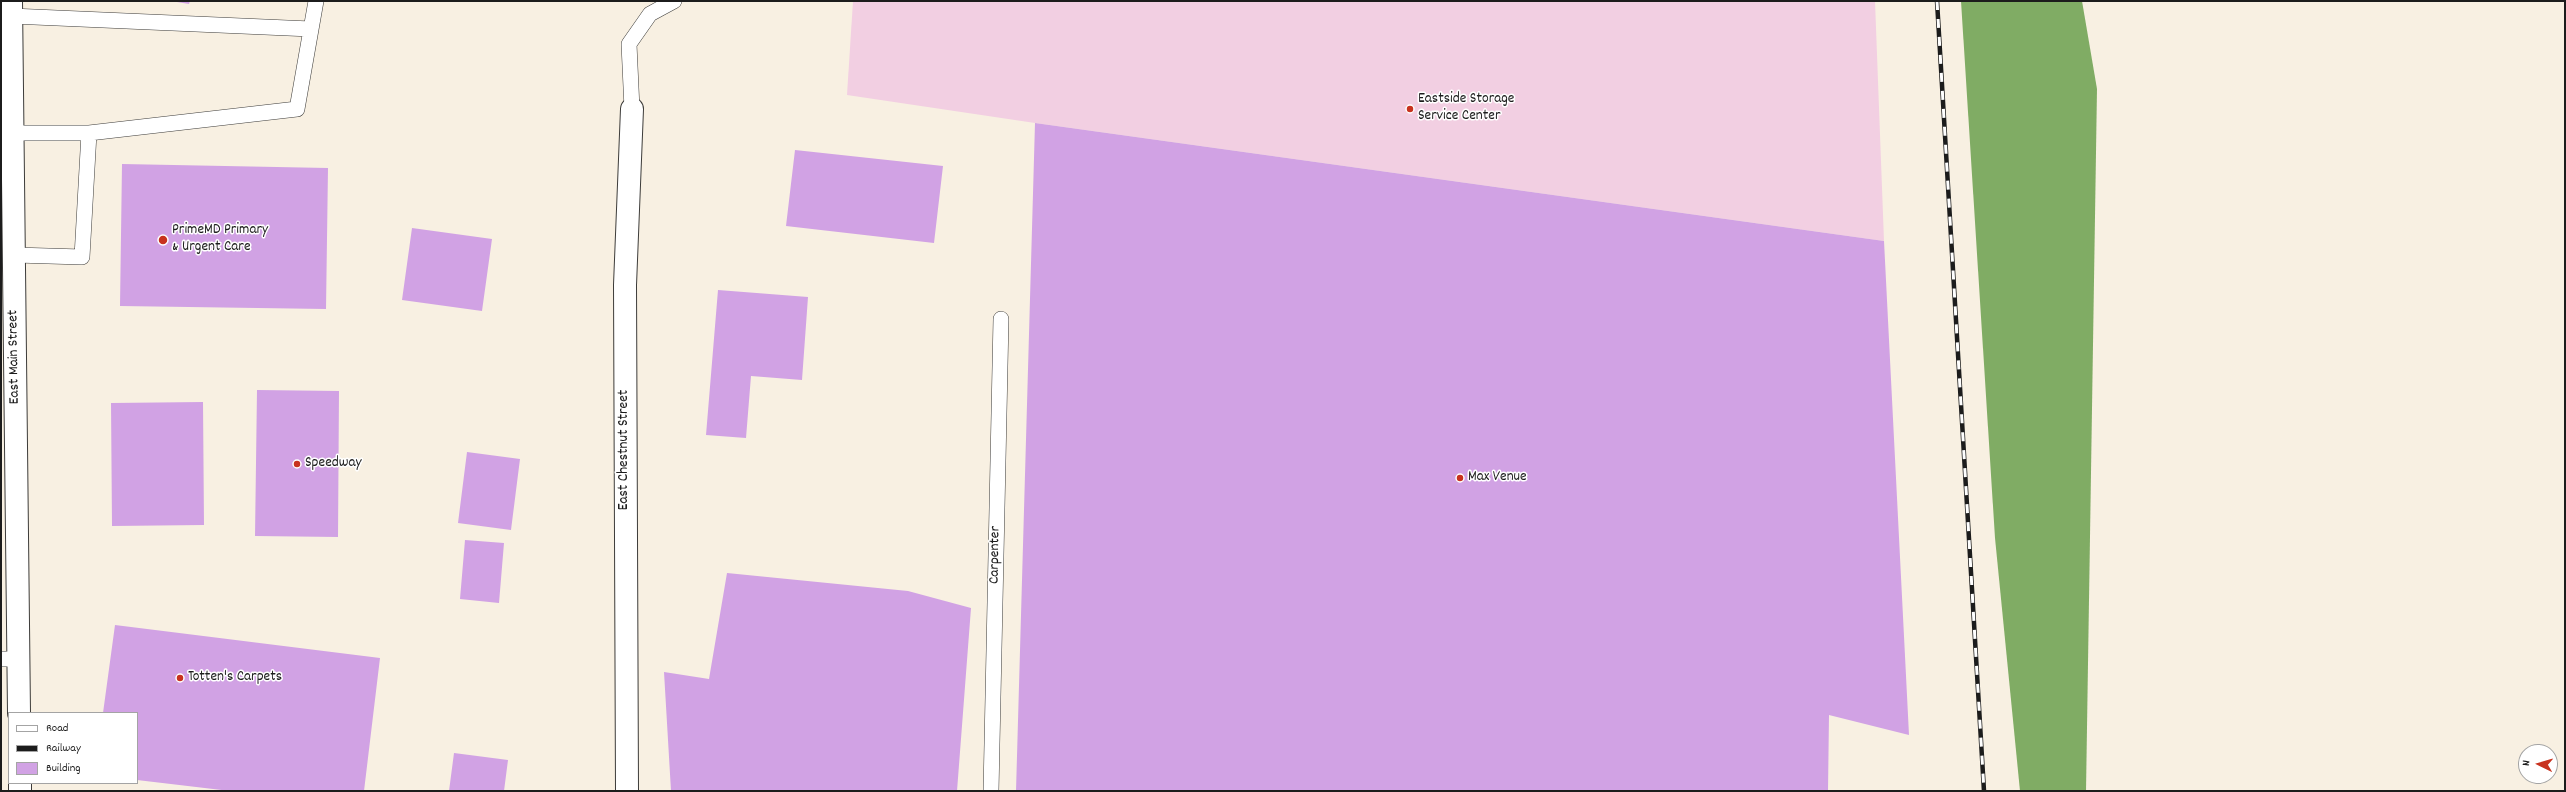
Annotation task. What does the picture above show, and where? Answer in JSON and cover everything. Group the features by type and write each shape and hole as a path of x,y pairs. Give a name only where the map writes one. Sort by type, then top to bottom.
{"main road":[{"name":"East Main Street","path":"11,9 15,255 8,280 10,659 19,712"},
{"name":"East Chestnut Street","path":"627,791 625,285 632,109"}],"lane":[{"path":"13,133 89,133 297,110 316,1"},
{"path":"632,109 629,44 650,14 674,1"},
{"path":"11,9 311,30"},
{"path":"15,255 82,256 89,133"},
{"name":"Carpenter","path":"991,791 1001,319"}],"shaded area":[{"name":"Eastside Storage Service Center","path":"853,1 1875,1 1884,241 1035,123 847,95"}],"green space":[{"path":"1961,1 2082,1 2097,89 2086,791 2020,791 1995,538"}],"building":[{"path":"171,1 190,1 189,4"},
{"name":"Max Venue","path":"1035,123 1884,241 1909,735 1829,715 1828,791 1016,791"},
{"path":"795,150 943,166 934,243 786,226"},
{"path":"122,164 328,168 326,309 120,306"},
{"path":"412,228 492,239 482,311 402,300"},
{"path":"718,290 808,297 802,380 751,376 746,438 706,435"},
{"name":"Speedway","path":"257,390 339,391 338,537 255,536"},
{"path":"203,402 204,525 112,526 111,403"},
{"path":"467,452 520,459 511,530 458,523"},
{"path":"465,540 504,543 499,603 460,599"},
{"path":"727,573 908,591 971,608 957,791 671,791 664,672 709,679"},
{"path":"115,625 380,658 364,791 230,791 138,780 138,712 103,712"},
{"path":"454,753 508,760 504,791 449,791"}],"railway":[{"path":"1937,1 1984,791"}],"place":[{"name":"Eastside Storage Service Center","path":"1410,109"},
{"name":"PrimeMD Primary & Urgent Care","path":"163,240"},
{"name":"Speedway","path":"297,464"},
{"name":"Max Venue","path":"1460,478"},
{"name":"Totten's Carpets","path":"180,678"}]}
